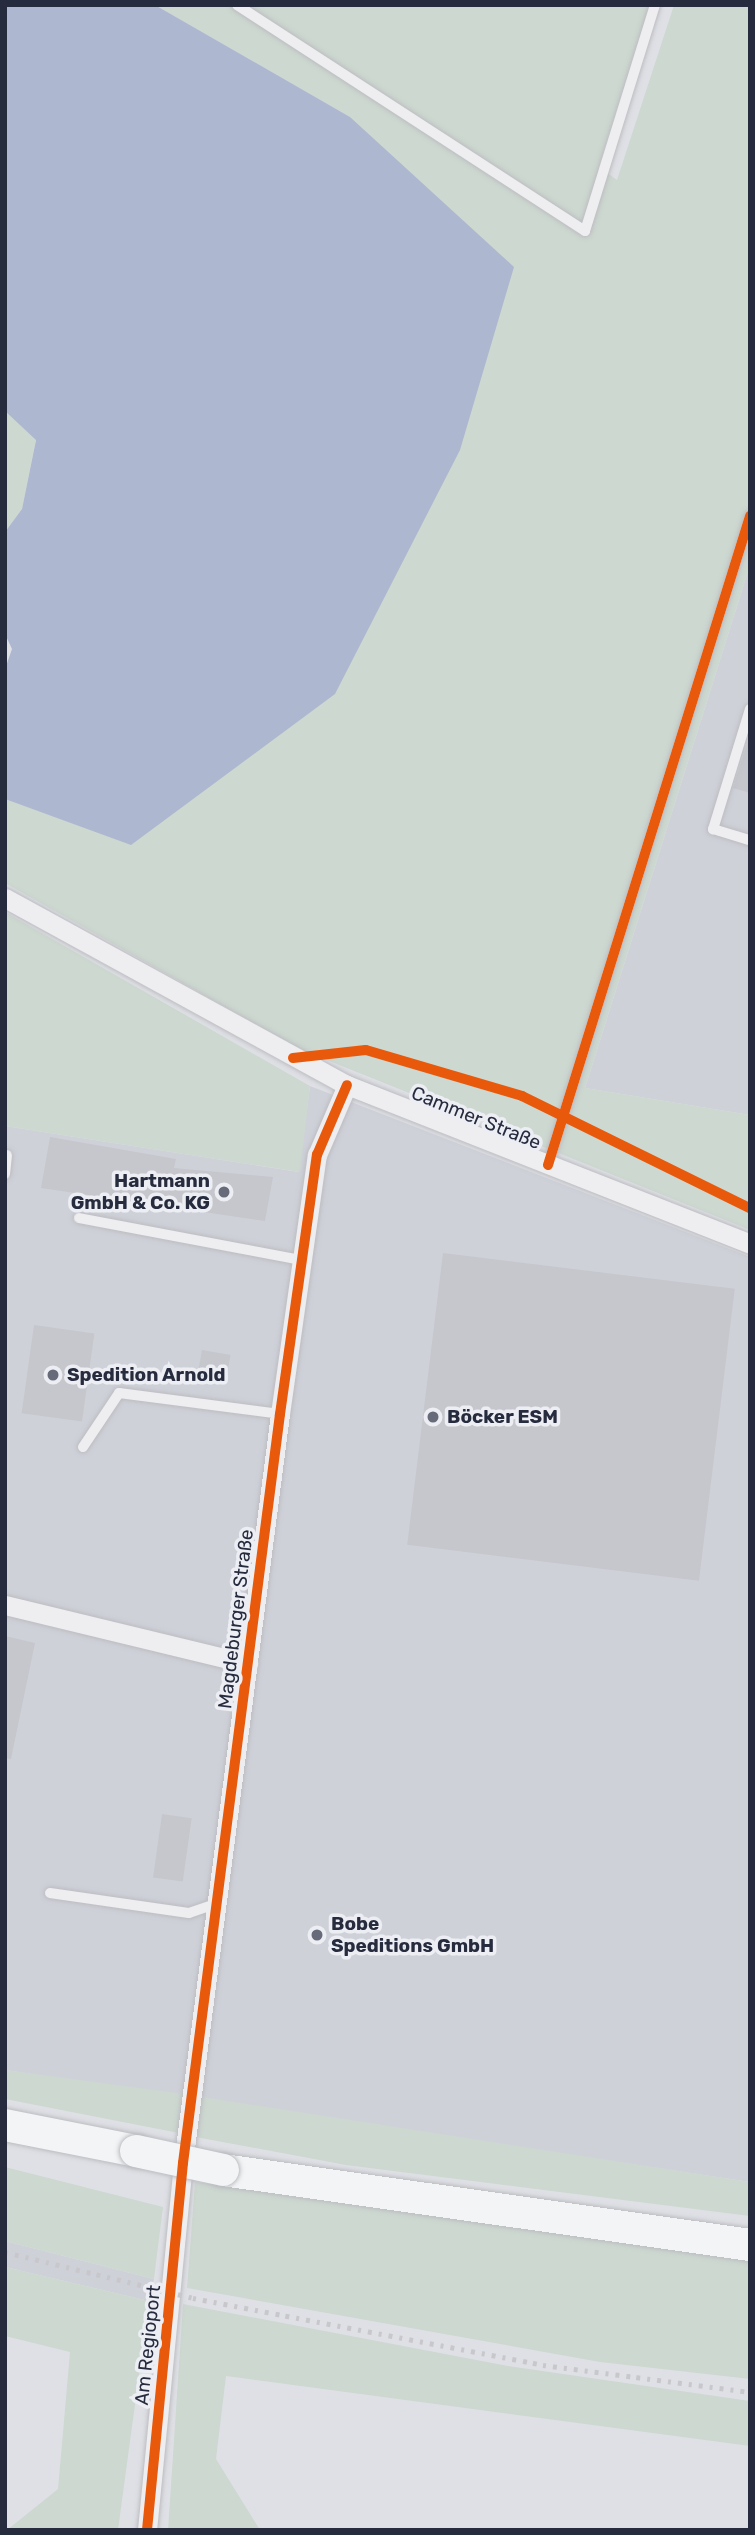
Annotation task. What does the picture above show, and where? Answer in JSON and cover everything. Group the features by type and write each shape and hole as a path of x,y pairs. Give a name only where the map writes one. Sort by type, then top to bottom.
{"main road":[{"path":"5,2124 223,2169 750,2245"}],"street":[{"name":"Cammer Straße","path":"5,898 347,1085 750,1244"},
{"name":"Magdeburger Straße","path":"183,2163 279,1414 317,1155 347,1085"},
{"name":"Magdeburger Straße","path":"5,1605 248,1664"},
{"name":"Am Regioport","path":"147,2530 183,2163"}],"lane":[{"path":"237,5 585,231 655,5"},
{"path":"548,1165 750,516"},
{"path":"750,709 713,829 750,840"},
{"path":"5,1174 7,1155"},
{"path":"79,1217 302,1260"},
{"path":"83,1447 119,1393 279,1414"},
{"path":"50,1893 189,1913 215,1904"}],"shaded area":[{"path":"155,5 650,5 599,167 617,180 674,5 750,5 750,565 585,1088 750,1115 750,1230 302,1050 5,883 5,799 131,844 350,117"},
{"path":"5,411 36,439 22,509 5,532"},
{"path":"750,565 750,1115 585,1088"},
{"path":"5,912 310,1086 300,1172 5,1126"},
{"path":"310,1086 750,1257 750,2182 5,2070 5,1126 299,1172"},
{"path":"5,2070 184,2094 179,2133 5,2099"},
{"path":"202,2097 750,2182 750,2216 346,2165 196,2137"},
{"path":"5,2167 163,2207 154,2279 5,2241"},
{"path":"195,2182 750,2261 750,2379 600,2362 187,2288"},
{"path":"5,2241 154,2279 149,2301 5,2267"},
{"path":"5,2267 149,2301 118,2530 7,2530 58,2489 70,2352 5,2336"},
{"path":"183,2304 508,2366 750,2401 750,2446 226,2376 216,2459 260,2530 168,2530"}],"water":[{"path":"5,5 155,5 350,117 514,267 460,450 335,694 131,845 5,799 5,669 12,649 5,634 5,532 22,509 36,440 5,411"}],"building":[{"path":"750,735 750,793 733,788"},
{"path":"50,1137 176,1159 174,1168 273,1177 265,1221 41,1188"},
{"path":"443,1253 735,1289 699,1581 407,1545"},
{"path":"34,1325 94,1333 82,1422 22,1413"},
{"path":"202,1350 231,1355 227,1376 198,1371"},
{"path":"5,1636 35,1643 11,1759 5,1758"},
{"path":"162,1814 192,1818 183,1882 153,1877"}],"railway":[{"path":"5,2252 193,2298 543,2365 750,2392"}],"cycle path":[{"path":"548,1165 750,516"},
{"path":"293,1058 366,1050 522,1096 750,1208"},
{"path":"147,2530 183,2163 280,1414 317,1155 347,1085"}],"place":[{"name":"Hartmann GmbH & Co. KG","path":"224,1192"},
{"name":"Spedition Arnold","path":"53,1375"},
{"name":"Böcker ESM","path":"433,1417"},
{"name":"Bobe Speditions GmbH","path":"317,1935"}]}
